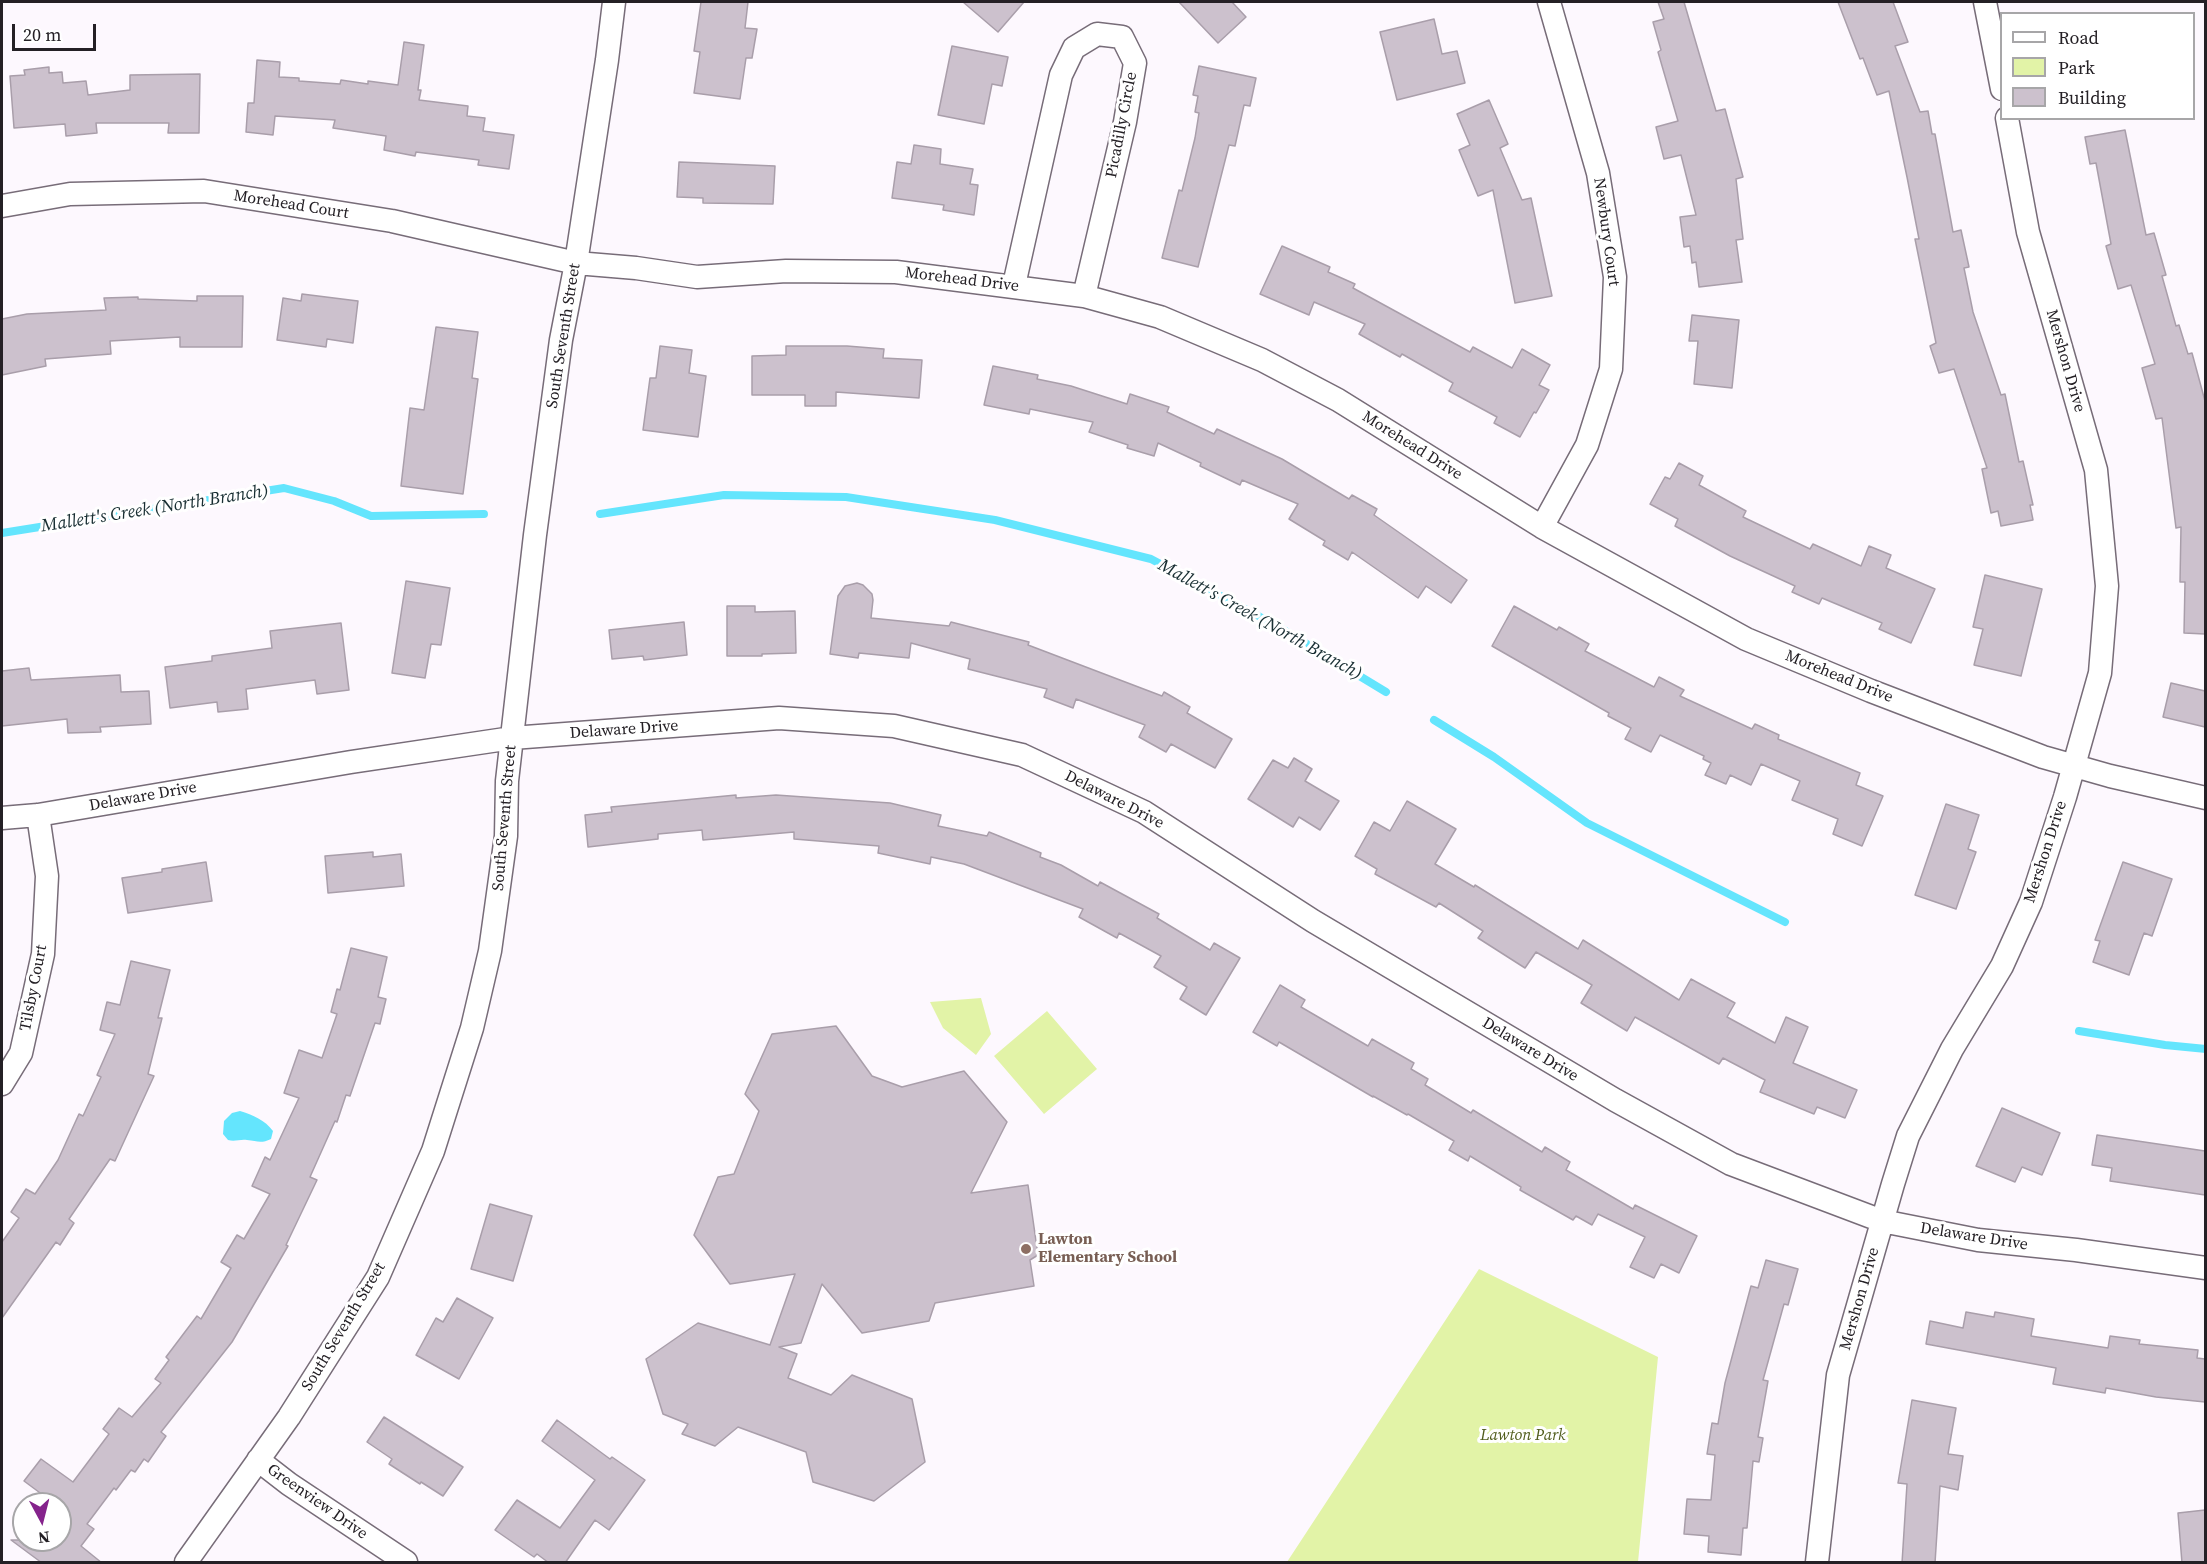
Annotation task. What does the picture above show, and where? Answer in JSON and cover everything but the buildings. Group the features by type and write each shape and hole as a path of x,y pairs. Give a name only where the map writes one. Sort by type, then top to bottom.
{"street":[{"name":"South Seventh Street","path":"186,1563 289,1417 378,1277 433,1151 472,1028 490,951 506,836 507,781 538,512 561,340 576,263 608,60 614,2"},
{"name":"Newbury Court","path":"1542,527 1587,445 1611,369 1615,277 1598,173 1549,2"},
{"path":"1985,2 2000,84"},
{"name":"Picadilly Circle","path":"1014,285 1061,75 1074,48 1097,34 1122,37 1135,63 1125,122 1084,296"},
{"name":"Mershon Drive","path":"1817,1563 1838,1376 1908,1136 1952,1049 2002,966 2031,902 2100,673 2107,586 2096,470 2028,232 2007,120"},
{"name":"Morehead Court","path":"2,206 70,194 204,191 392,221 576,263"},
{"name":"Morehead Drive","path":"576,263 636,268 697,277 786,271 896,272 1014,285 1084,296 1160,317 1262,360 1338,400 1542,527 1746,639 2043,757 2205,798"},
{"name":"Delaware Drive","path":"2,818 38,815 362,760 512,738 779,718 894,726 1022,755 1144,812 1313,921 1615,1100 1731,1164 1882,1221 1978,1240 2076,1250 2205,1268"},
{"name":"Tilsby Court","path":"2,1084 21,1053 43,954 47,876 38,815"},
{"name":"Greenview Drive","path":"258,1461 406,1563"}],"green space":[{"path":"981,998 991,1034 976,1055 943,1028 930,1002"},
{"path":"1047,1011 1097,1069 1044,1114 994,1056"},
{"name":"Lawton Park","path":"1479,1269 1658,1357 1638,1562 1287,1562"}],"water":[{"path":"240,1111 266,1124 273,1131 271,1139 262,1142 228,1140 223,1134 224,1121 232,1113"}],"waterway":[{"name":"Mallett's Creek (North Branch)","path":"2,533 284,488 334,501 371,516 484,514"},
{"name":"Mallett's Creek (North Branch)","path":"600,514 724,495 846,497 995,520 1151,559 1277,626 1386,692"},
{"name":"Mallett's Creek (North Branch)","path":"1434,720 1494,757 1587,823 1785,922"},
{"name":"Mallett's Creek (North Branch)","path":"2079,1031 2206,1049"}],"place":[{"name":"Lawton Elementary School","path":"1026,1249"}]}
